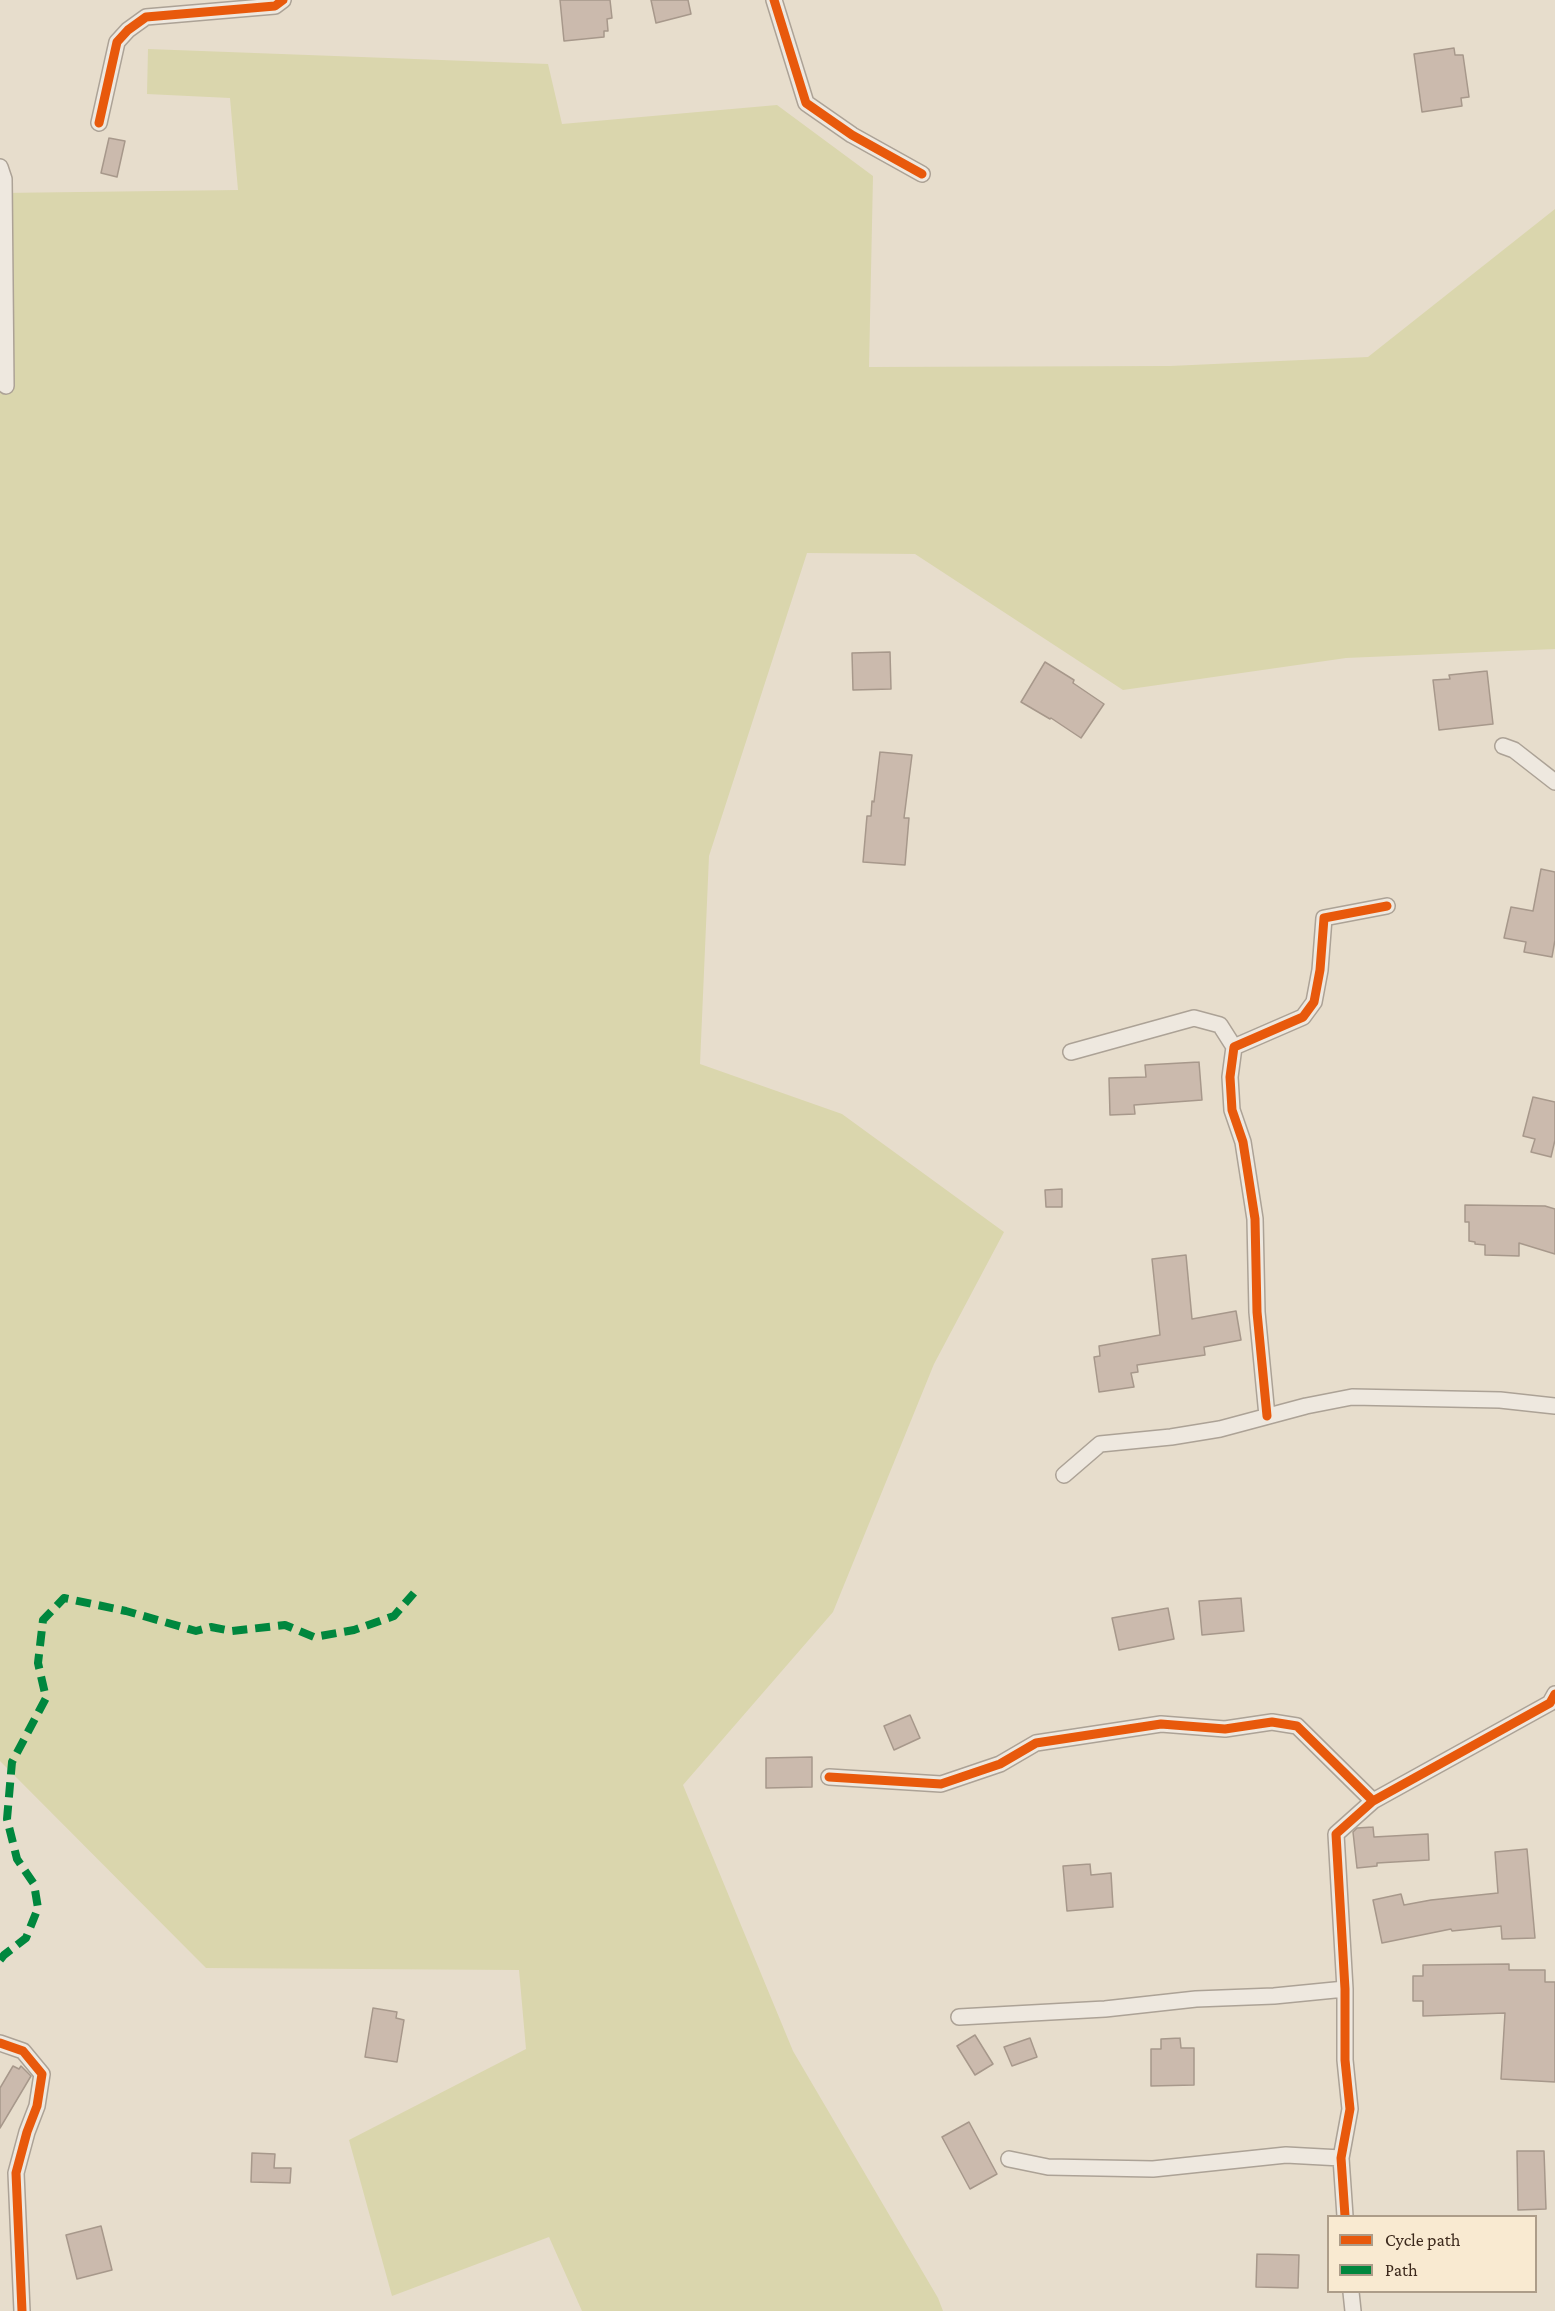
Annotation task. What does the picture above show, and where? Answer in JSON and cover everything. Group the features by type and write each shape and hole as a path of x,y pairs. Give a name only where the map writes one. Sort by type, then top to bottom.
{"street":[{"path":"99,123 117,42 128,30 146,17 275,6 283,0"},
{"path":"774,0 806,103 852,135 922,174"},
{"path":"0,167 4,179 6,386"},
{"path":"1503,746 1514,750 1555,782"},
{"path":"1234,1047 1303,1017 1314,1002 1320,970 1324,918 1387,906"},
{"path":"1071,1052 1194,1018 1220,1024 1234,1047 1230,1077 1232,1110 1243,1142 1255,1219 1257,1312 1268,1416"},
{"path":"1064,1475 1100,1444 1171,1437 1220,1429 1306,1406 1352,1397 1500,1400 1555,1406"},
{"path":"1345,2215 1341,2158 1350,2109 1345,2060 1345,1989 1336,1834 1373,1802 1550,1703 1555,1694"},
{"path":"829,1777 941,1784 1000,1764 1036,1743 1161,1724 1225,1729 1272,1722 1297,1725 1373,1802"},
{"path":"959,2017 1105,2009 1196,1999 1274,1996 1345,1989"},
{"path":"0,2043 23,2051 42,2074 37,2106 16,2173 22,2311"},
{"path":"1009,2159 1048,2167 1153,2169 1286,2155 1341,2158"},
{"path":"1351,2293 1353,2311"}],"shaded area":[{"path":"148,49 548,64 562,124 777,105 873,176 869,367 1170,366 1368,357 1555,209 1555,649 1346,658 1123,690 915,554 807,553 709,856 700,1064 842,1114 1004,1232 934,1364 833,1612 683,1785 793,2051 938,2298 943,2311 582,2311 549,2237 392,2296 349,2140 526,2049 519,1970 206,1968 0,1761 0,193 238,190 230,98 147,94"}],"building":[{"path":"560,0 610,0 612,18 607,19 608,31 604,31 604,37 564,41"},
{"path":"651,0 688,0 691,14 656,23"},
{"path":"1454,48 1455,55 1463,55 1469,97 1461,98 1462,106 1422,112 1414,54"},
{"path":"109,138 125,141 117,177 101,173"},
{"path":"890,652 891,689 853,690 852,653"},
{"path":"1045,662 1074,680 1073,683 1104,704 1081,738 1021,702"},
{"path":"1487,671 1493,724 1439,730 1433,680 1450,679 1449,675"},
{"path":"880,752 912,755 904,818 909,818 905,865 863,862 867,816 871,816 872,801 874,802"},
{"path":"1541,869 1555,872 1555,940 1552,957 1524,952 1526,942 1504,938 1511,907 1533,911"},
{"path":"1199,1062 1202,1100 1134,1105 1135,1114 1110,1115 1109,1078 1146,1077 1145,1065"},
{"path":"1533,1097 1555,1102 1555,1140 1551,1157 1531,1152 1535,1139 1523,1136"},
{"path":"1062,1189 1062,1207 1046,1207 1045,1190"},
{"path":"1465,1205 1545,1206 1555,1209 1555,1254 1519,1243 1519,1256 1485,1255 1485,1245 1469,1241 1469,1222 1465,1222"},
{"path":"1186,1255 1192,1319 1236,1311 1241,1340 1204,1347 1205,1355 1137,1365 1138,1372 1131,1373 1134,1387 1099,1392 1094,1357 1100,1356 1099,1346 1160,1335 1152,1259"},
{"path":"1241,1598 1244,1631 1202,1635 1199,1601"},
{"path":"1168,1608 1174,1639 1119,1650 1112,1618"},
{"path":"910,1715 920,1738 894,1750 884,1726"},
{"path":"812,1757 812,1787 766,1788 766,1758"},
{"path":"1373,1827 1374,1837 1428,1834 1429,1860 1377,1863 1377,1866 1357,1868 1353,1832 1357,1828"},
{"path":"1527,1849 1535,1938 1502,1939 1501,1926 1452,1931 1451,1929 1382,1943 1373,1900 1401,1894 1404,1905 1498,1893 1495,1852"},
{"path":"1090,1864 1091,1875 1111,1873 1113,1907 1067,1911 1063,1866"},
{"path":"1509,1964 1509,1970 1545,1970 1545,1982 1555,1982 1555,2082 1501,2079 1505,2013 1423,2016 1423,2001 1413,2001 1413,1976 1423,1976 1423,1965"},
{"path":"373,2008 397,2012 396,2018 404,2020 397,2062 365,2057"},
{"path":"975,2035 993,2064 975,2075 957,2046"},
{"path":"1030,2038 1037,2057 1012,2066 1004,2047"},
{"path":"1180,2038 1181,2048 1194,2048 1194,2085 1151,2086 1151,2049 1161,2049 1161,2039"},
{"path":"13,2066 19,2069 21,2066 31,2076 0,2128 0,2088"},
{"path":"969,2122 997,2174 970,2189 942,2137"},
{"path":"1517,2151 1544,2151 1546,2209 1518,2210"},
{"path":"252,2153 275,2154 274,2168 291,2168 290,2183 251,2182"},
{"path":"101,2226 112,2270 77,2279 66,2235"},
{"path":"1257,2254 1299,2255 1298,2288 1256,2287"}],"marked path":[{"path":"0,1960 26,1938 38,1908 34,1884 17,1859 7,1819 12,1762 46,1698 38,1663 43,1620 64,1598 126,1611 196,1631 211,1627 232,1631 285,1625 314,1637 354,1630 394,1616 414,1593"}],"cycle path":[{"path":"99,123 117,42 128,30 146,17 275,6 283,0"},
{"path":"774,0 806,103 852,135 922,174"},
{"path":"1267,1416 1257,1312 1255,1219 1243,1142 1232,1110 1230,1077 1234,1047 1303,1017 1314,1002 1320,970 1324,918 1387,906"},
{"path":"1345,2215 1341,2158 1350,2109 1345,2060 1345,1989 1336,1834 1373,1801 1550,1703 1555,1694"},
{"path":"829,1777 941,1784 1000,1764 1036,1743 1161,1724 1225,1729 1272,1722 1297,1726 1373,1801"},
{"path":"0,2043 23,2051 42,2074 37,2106 16,2173 22,2311"}]}
